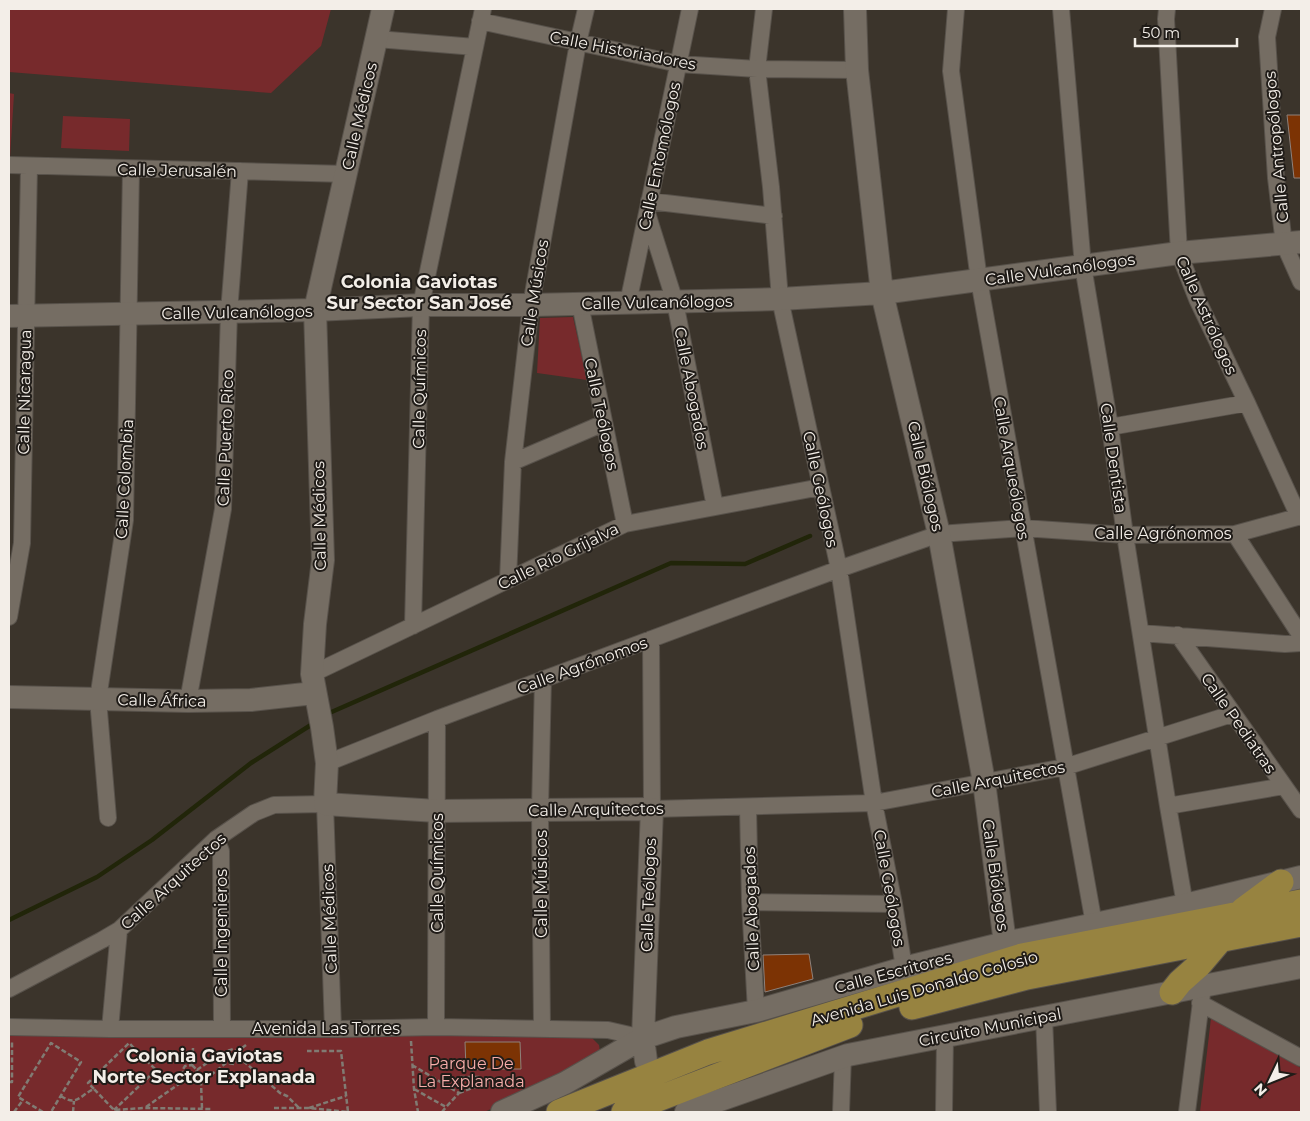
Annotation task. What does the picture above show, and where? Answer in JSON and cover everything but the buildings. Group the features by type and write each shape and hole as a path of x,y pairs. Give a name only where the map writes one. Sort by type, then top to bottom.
{"main road":[{"path":"1238,914 1291,880"},
{"name":"Avenida Luis Donaldo Colosio","path":"559,1112 708,1052 1022,956 1301,902"},
{"name":"Avenida Luis Donaldo Colosio","path":"624,1112 864,1019 1027,977 1301,924"},
{"path":"1172,992 1180,982 1200,965 1220,940"}],"street":[{"name":"Calle Médicos","path":"334,1029 325,804 327,763 316,701 315,624 323,560 315,310 383,9"},
{"name":"Calle Músicos","path":"508,580 513,462 531,305 578,43 586,9"},
{"name":"Calle Entomólogos","path":"628,303 690,9"},
{"name":"Calle Geólogos","path":"764,9 757,69 774,216 780,299 839,569 874,803 894,904 904,968"},
{"name":"Calle Biólogos","path":"855,9 857,70 882,293 939,534 984,782 1005,943"},
{"name":"Calle Arqueólogos","path":"956,9 952,71 979,280 1094,924"},
{"name":"Calle Dentista","path":"1061,9 1083,266 1185,905"},
{"name":"Calle Astrólogos","path":"1167,9 1178,254 1197,299 1300,517"},
{"name":"Calle Antropólogos","path":"1273,9 1267,37 1276,178 1301,282"},
{"name":"Calle Historiadores","path":"482,15 578,43 678,64 757,69 857,70"},
{"name":"Calle Químicos","path":"413,626 421,305 482,15"},
{"path":"377,39 475,46"},
{"name":"Calle Jerusalén","path":"9,166 346,174"},
{"name":"Calle Nicaragua","path":"9,617 22,543 17,316 29,166"},
{"name":"Calle Colombia","path":"108,818 98,699 125,520 130,168"},
{"name":"Calle Puerto Rico","path":"188,701 223,508 229,312 240,171"},
{"path":"648,207 774,216"},
{"name":"Calle Abogados","path":"648,207 675,302 715,507"},
{"name":"Calle Vulcanólogos","path":"17,316 315,310 421,305 531,305 780,299 882,293 1178,254 1293,243"},
{"name":"Calle Teólogos","path":"580,304 625,524"},
{"path":"1110,427 1247,404"},
{"path":"513,462 604,423"},
{"name":"Calle Río Grijalva","path":"316,701 413,626 625,524 821,487"},
{"name":"Calle Agrónomos","path":"327,763 543,679 839,569 939,534 1023,528 1125,535 1236,534 1300,517"},
{"path":"1236,534 1301,636"},
{"path":"1142,633 1285,644 1301,643"},
{"name":"Calle Pediatras","path":"1178,635 1301,810"},
{"name":"Calle Teólogos","path":"646,1062 642,1038 652,809 651,639"},
{"name":"Calle Músicos","path":"542,1029 540,810 543,679"},
{"name":"Calle África","path":"9,697 188,701 316,701"},
{"name":"Calle Arquitectos","path":"9,989 119,930 216,839 254,813 274,804 325,804 437,811 652,809 874,803 1065,766 1232,714"},
{"name":"Calle Químicos","path":"436,1027 437,719"},
{"path":"1168,806 1284,786"},
{"name":"Calle Abogados","path":"748,807 750,902 756,1011"},
{"name":"Calle Ingenieros","path":"216,839 221,851 222,1028"},
{"name":"Calle Escritores","path":"502,1112 565,1083 642,1038 676,1028 756,1011 904,968 1005,943 1185,905 1291,880"},
{"path":"750,902 894,904"},
{"path":"110,1029 119,930"},
{"name":"Circuito Municipal","path":"674,1109 843,1056 1172,992 1201,995 1301,967"},
{"path":"1187,1112 1201,995 1301,1058"},
{"path":"1044,1017 1048,1112"},
{"name":"Avenida Las Torres","path":"9,1027 334,1029 436,1027 608,1030 642,1038"},
{"path":"608,1030 612,1038 615,1055"},
{"path":"944,1036 944,1112"},
{"path":"841,1112 843,1056"}],"path":[{"path":"411,1027 412,1065 418,1112"},
{"path":"9,1037 12,1037 12,1082 9,1082"},
{"path":"237,1052 252,1039"},
{"path":"129,1042 156,1070 114,1110 88,1083 129,1042"},
{"path":"43,1112 18,1097 51,1043 81,1062 51,1112"},
{"path":"194,1048 192,1064 197,1070"},
{"path":"195,1078 197,1070 210,1060 223,1057 227,1051 233,1049 241,1059 299,1108"},
{"path":"274,1108 308,1108 348,1112 341,1051 307,1050"},
{"path":"223,1057 226,1063"},
{"path":"201,1084 226,1063 234,1064 241,1059"},
{"path":"186,1079 182,1071 185,1066 192,1064"},
{"path":"412,1065 460,1093"},
{"path":"460,1077 479,1077 479,1085"},
{"path":"195,1078 201,1084 202,1108"},
{"path":"144,1108 186,1079 195,1078"},
{"path":"442,1112 460,1093 489,1082"},
{"path":"61,1096 74,1101 94,1089"},
{"path":"414,1089 446,1107"},
{"path":"308,1108 346,1096"},
{"path":"14,1112 23,1100"},
{"path":"74,1101 74,1112"},
{"path":"114,1110 144,1108 212,1109"}],"green space":[{"path":"10,9 331,9 321,46 271,93 9,72"},
{"path":"9,93 14,94 10,158 9,158"},
{"path":"63,116 130,119 129,151 61,148"},
{"path":"573,317 587,380 537,373 540,318"},
{"path":"1211,1018 1301,1068 1301,1112 1200,1112"},
{"name":"Parque De La Explanada","path":"9,1031 365,1032 591,1037 599,1045 600,1052 550,1084 484,1112 9,1112"}],"waterway":[{"path":"327,714 671,563 745,564 810,536"},
{"path":"9,920 97,877 152,840 251,763 314,723"}],"district":[{"name":"Colonia Gaviotas Sur Sector San José","path":"419,292"},
{"name":"Colonia Gaviotas Norte Sector Explanada","path":"204,1066"}]}
